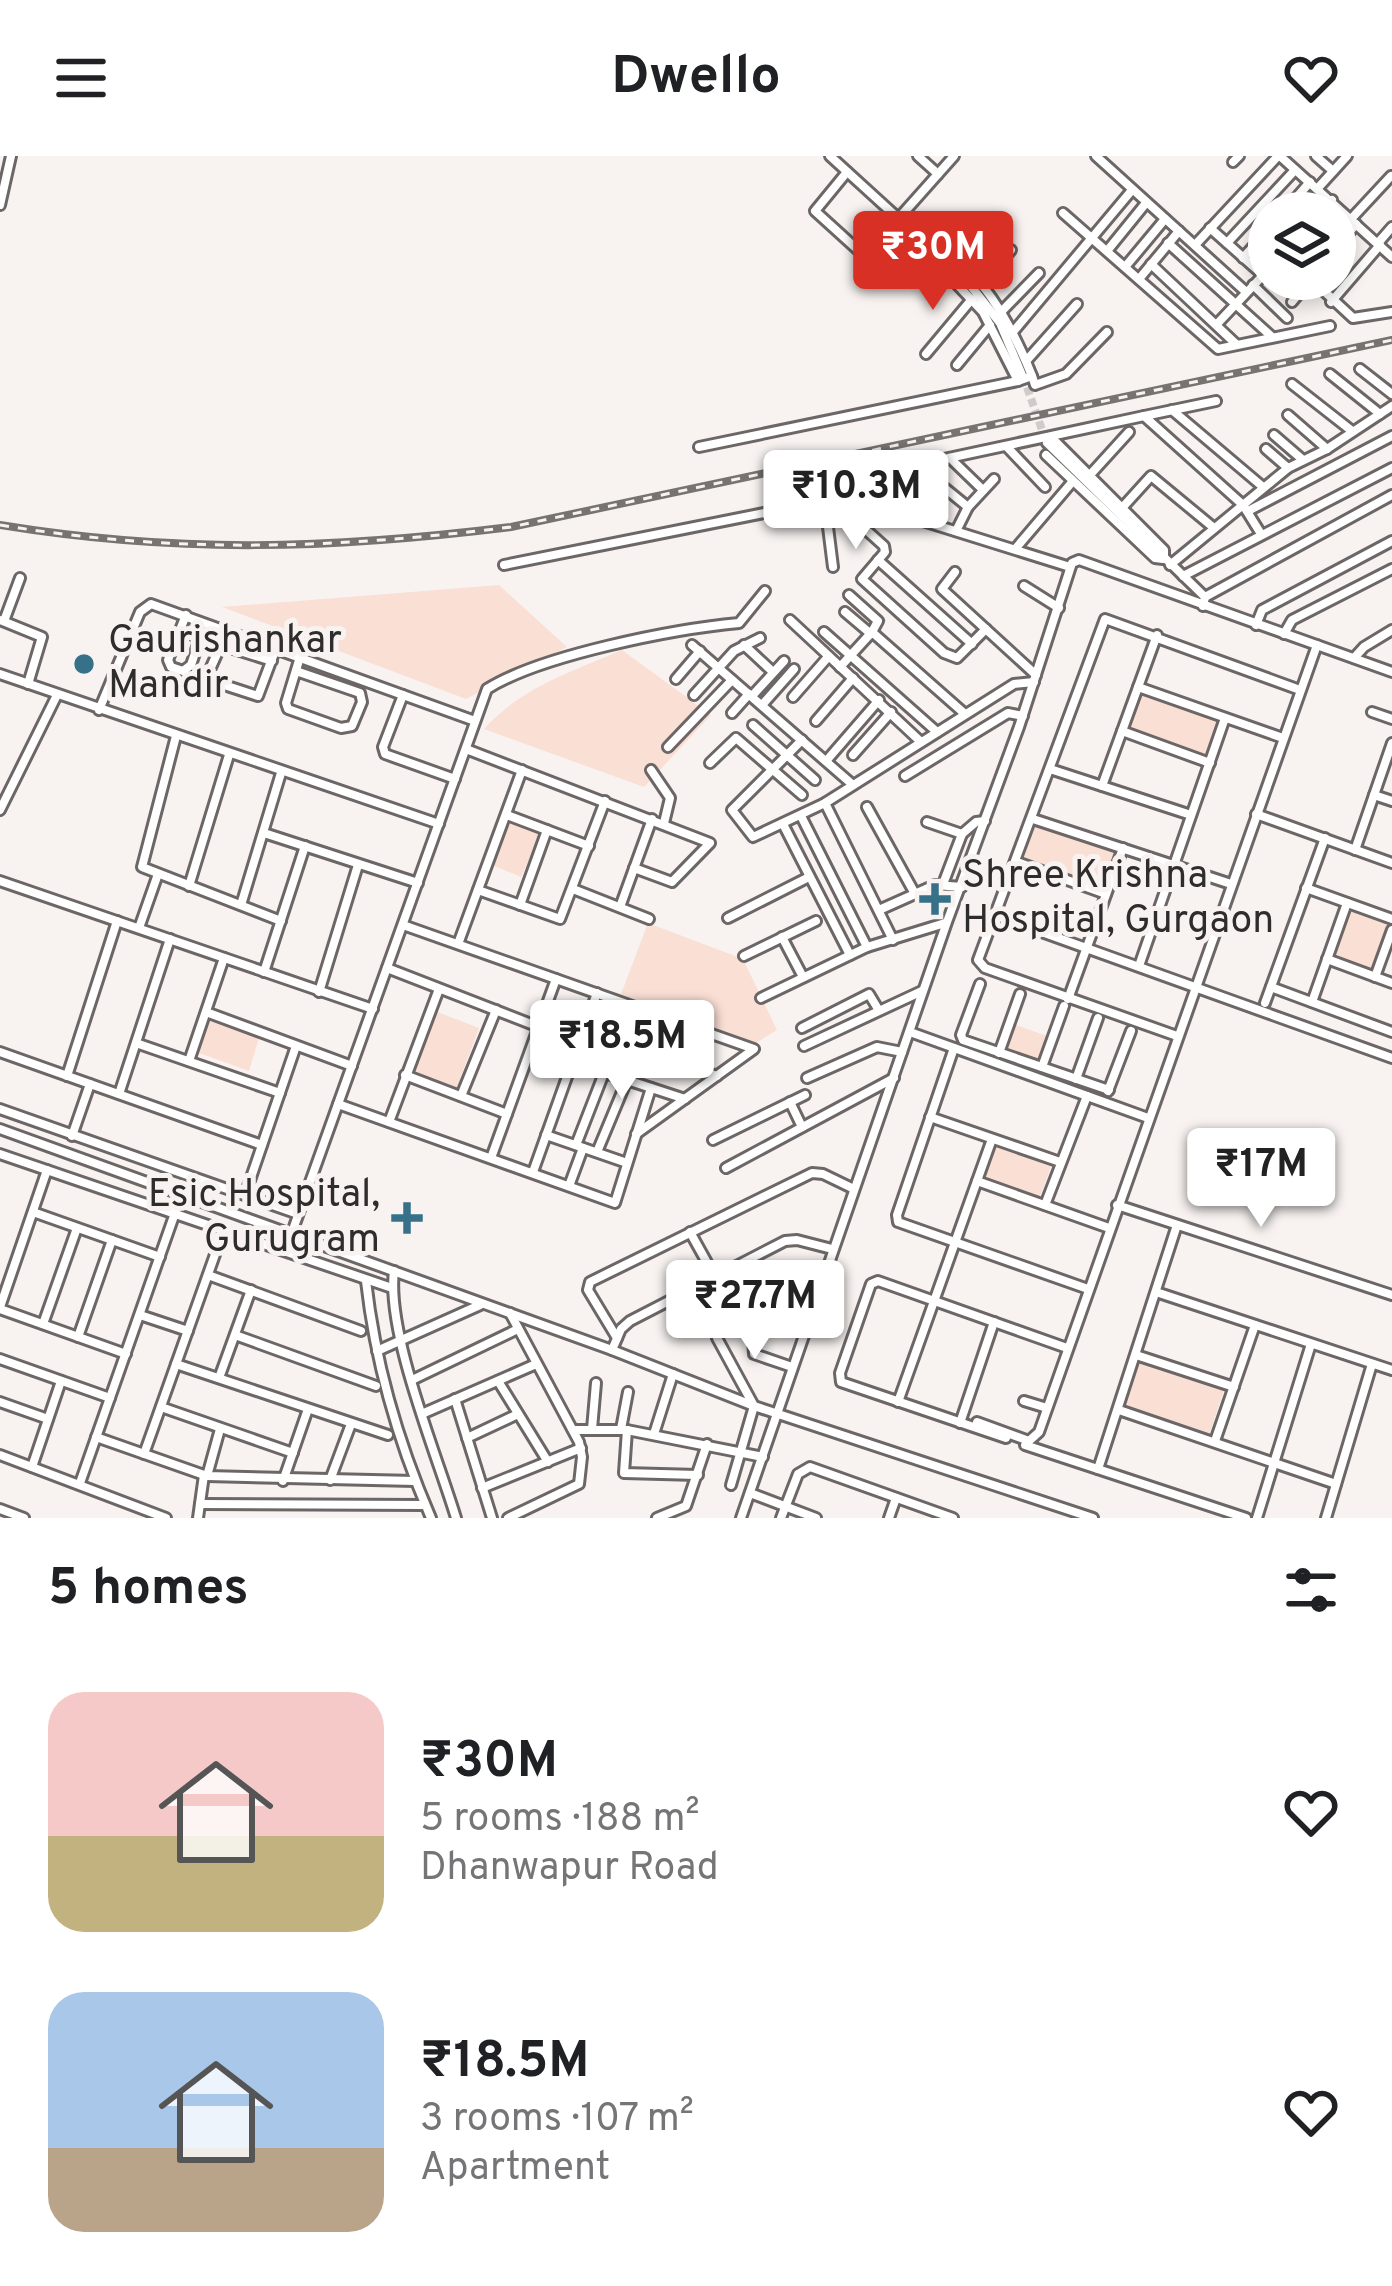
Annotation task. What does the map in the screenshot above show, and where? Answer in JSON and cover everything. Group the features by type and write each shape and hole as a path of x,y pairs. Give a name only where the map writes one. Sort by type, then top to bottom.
{"street":[{"path":"0,205 11,156"},
{"path":"830,156 967,281 993,313 1024,377"},
{"path":"918,156 938,174"},
{"path":"898,219 954,156"},
{"path":"1096,156 1248,287"},
{"path":"1196,245 1279,156 1321,192"},
{"path":"1316,156 1333,171"},
{"path":"1306,192 1347,156"},
{"path":"1227,243 1294,170"},
{"path":"847,172 815,211 880,270 914,234"},
{"path":"1356,217 1391,176"},
{"path":"1013,332 1132,190"},
{"path":"1107,250 1147,203"},
{"path":"1063,213 1218,349 1330,326"},
{"path":"1125,267 1165,219"},
{"path":"1356,224 1392,256"},
{"path":"1392,227 1331,302 1358,319 1392,312"},
{"path":"1210,228 1248,261"},
{"path":"1139,279 1179,231"},
{"path":"1168,244 1272,337"},
{"path":"927,245 945,249 1001,312 1026,361 1024,377"},
{"path":"927,245 935,261 991,324 1024,377 1035,385 1066,374 1107,332"},
{"path":"980,285 1011,250"},
{"path":"1244,258 1248,253"},
{"path":"1151,264 1236,344"},
{"path":"1001,312 1039,273"},
{"path":"1217,324 1248,289"},
{"path":"926,354 972,299"},
{"path":"1264,300 1287,318"},
{"path":"1026,361 1077,304"},
{"path":"957,365 991,324"},
{"path":"1360,369 1392,394"},
{"path":"1330,374 1380,414"},
{"path":"698,447 1024,377"},
{"path":"1292,384 1352,431"},
{"path":"1070,567 833,493 831,484 1216,401"},
{"path":"1245,508 1288,468 1392,406"},
{"path":"1172,409 1263,487"},
{"path":"1288,415 1328,448"},
{"path":"1144,416 1245,508 1261,534"},
{"path":"1089,476 1129,432"},
{"path":"1274,435 1303,460"},
{"path":"1167,562 1245,508 1392,436"},
{"path":"1050,440 1164,550 1167,562"},
{"path":"1050,440 1204,602"},
{"path":"1006,446 1045,487"},
{"path":"1266,449 1288,468"},
{"path":"1046,454 1155,558 1167,562"},
{"path":"949,457 983,490"},
{"path":"914,463 968,507"},
{"path":"1183,576 1392,468"},
{"path":"1122,508 1151,476 1214,528"},
{"path":"956,531 968,507 994,478"},
{"path":"1016,548 1073,481"},
{"path":"1204,602 1392,496"},
{"path":"504,566 846,497"},
{"path":"829,501 884,546 885,552 848,595 878,621 840,667"},
{"path":"829,501 833,568"},
{"path":"1256,625 1262,610 1392,541"},
{"path":"878,560 972,644"},
{"path":"741,1518 946,922 1023,716 1070,567 1079,560 1392,672"},
{"path":"1284,634 1292,620 1392,568"},
{"path":"955,572 942,590 1035,678"},
{"path":"20,578 2,620 42,637 28,684"},
{"path":"862,579 951,657 957,658 986,629"},
{"path":"1024,586 1059,608"},
{"path":"291,1234 490,686 573,656 681,630 739,623 765,591"},
{"path":"99,710 144,607 158,605 475,721"},
{"path":"845,612 965,714"},
{"path":"180,630 200,638 191,664 183,671 171,667 168,660 180,630 186,615"},
{"path":"1177,1036 1066,1002 979,966 977,960 1105,619 1300,690"},
{"path":"790,620 921,742"},
{"path":"1354,658 1392,630"},
{"path":"824,632 937,732"},
{"path":"1102,786 1157,635"},
{"path":"694,695 743,644 760,638"},
{"path":"743,644 773,672"},
{"path":"272,661 221,645 207,676 258,696 272,661 276,648"},
{"path":"977,1422 1029,1441 1037,1437 1317,645"},
{"path":"676,679 696,648 853,785"},
{"path":"296,671 360,693 362,702 352,726 340,728 288,709 286,703 300,657"},
{"path":"794,697 828,657"},
{"path":"732,713 784,661"},
{"path":"762,705 794,669"},
{"path":"0,674 439,824"},
{"path":"816,722 853,678"},
{"path":"802,740 732,810 753,837 825,803 1014,683 1035,678"},
{"path":"668,747 732,680"},
{"path":"1138,687 1283,738"},
{"path":"0,810 58,694"},
{"path":"403,695 383,747 385,754 455,779"},
{"path":"827,760 879,700"},
{"path":"853,755 891,712"},
{"path":"1372,712 1392,719"},
{"path":"905,776 1008,713 1023,716"},
{"path":"1139,966 1225,718"},
{"path":"753,725 815,780"},
{"path":"1122,731 1210,763"},
{"path":"176,736 142,866 281,921"},
{"path":"710,763 734,738 802,794"},
{"path":"1355,850 1392,742"},
{"path":"466,749 652,818 709,845 672,882 634,868"},
{"path":"189,886 229,755"},
{"path":"1050,769 1191,815"},
{"path":"458,944 522,770"},
{"path":"651,770 670,798 664,823"},
{"path":"241,905 281,772"},
{"path":"1374,795 1392,801"},
{"path":"478,890 560,919 605,801"},
{"path":"825,803 893,940"},
{"path":"867,807 914,892"},
{"path":"1256,814 1392,863"},
{"path":"507,815 589,846"},
{"path":"801,816 867,947"},
{"path":"620,907 652,818"},
{"path":"1033,819 1232,884"},
{"path":"927,821 962,834"},
{"path":"943,884 962,834 985,821"},
{"path":"782,824 850,955"},
{"path":"520,905 547,830"},
{"path":"264,832 418,883"},
{"path":"1265,1003 1324,838"},
{"path":"264,972 305,846"},
{"path":"1042,1067 1123,848"},
{"path":"1017,862 1106,893"},
{"path":"319,992 358,865"},
{"path":"139,928 158,874"},
{"path":"728,918 809,877"},
{"path":"0,881 373,1009"},
{"path":"880,910 914,892 943,884 962,887"},
{"path":"1306,888 1392,919"},
{"path":"573,889 649,919"},
{"path":"1312,1002 1347,903"},
{"path":"997,916 1392,1058"},
{"path":"67,1076 117,921"},
{"path":"744,956 815,921"},
{"path":"761,998 867,947 946,922"},
{"path":"403,925 754,1049 636,1134"},
{"path":"1376,977 1392,930"},
{"path":"782,937 803,977"},
{"path":"119,1094 170,939"},
{"path":"189,1061 224,958"},
{"path":"1327,959 1392,983"},
{"path":"387,968 580,1043"},
{"path":"491,1157 556,979"},
{"path":"980,984 962,1038 1109,1090"},
{"path":"1271,987 1392,1032"},
{"path":"389,1122 440,988"},
{"path":"804,1046 923,990"},
{"path":"533,1172 597,993"},
{"path":"802,1028 867,994 878,1009"},
{"path":"999,1053 1020,994"},
{"path":"460,1096 496,1010"},
{"path":"206,1012 352,1066"},
{"path":"1076,1079 1098,1018"},
{"path":"658,1056 671,1019"},
{"path":"584,1031 717,1076"},
{"path":"1105,1102 1131,1031"},
{"path":"910,1032 1148,1118"},
{"path":"136,1042 280,1093"},
{"path":"245,1195 296,1046"},
{"path":"807,1078 877,1046 902,1052"},
{"path":"954,1048 896,1219 1088,1289"},
{"path":"0,1052 262,1145"},
{"path":"572,1062 685,1100"},
{"path":"569,1186 604,1073"},
{"path":"405,1075 507,1114"},
{"path":"726,1168 894,1078"},
{"path":"597,1152 627,1081"},
{"path":"72,1136 90,1084"},
{"path":"338,1104 615,1203 651,1088"},
{"path":"713,1140 805,1095"},
{"path":"1045,1205 1087,1096"},
{"path":"790,1102 802,1127"},
{"path":"0,1109 298,1214"},
{"path":"930,1117 1060,1162"},
{"path":"0,1129 754,1406 1093,1518"},
{"path":"546,1135 627,1163"},
{"path":"898,1402 992,1139"},
{"path":"1,1157 392,1288"},
{"path":"47,1170 0,1308 126,1354"},
{"path":"617,1337 588,1285 812,1174 823,1174 854,1189"},
{"path":"977,1181 1109,1228"},
{"path":"80,1484 182,1196"},
{"path":"1118,1205 1392,1295"},
{"path":"33,1212 160,1258"},
{"path":"1098,1469 1177,1225"},
{"path":"43,1324 77,1228"},
{"path":"144,1454 224,1232"},
{"path":"690,1232 715,1276"},
{"path":"78,1337 112,1240"},
{"path":"612,1350 630,1321 785,1241 832,1249"},
{"path":"394,1271 392,1288 401,1342 456,1518"},
{"path":"208,1275 361,1330"},
{"path":"366,1281 377,1351 415,1481 431,1518"},
{"path":"1067,1348 878,1281 869,1288 839,1378 845,1384 1246,1518"},
{"path":"741,1316 805,1285 819,1287"},
{"path":"219,1378 251,1290"},
{"path":"1156,1292 1392,1370"},
{"path":"377,1351 481,1305"},
{"path":"751,1310 754,1354 792,1367"},
{"path":"508,1518 579,1484 581,1448 510,1313"},
{"path":"140,1315 188,1331"},
{"path":"960,1423 994,1322"},
{"path":"1215,1441 1255,1325"},
{"path":"412,1380 518,1329"},
{"path":"235,1335 376,1386"},
{"path":"717,1338 754,1406 731,1485"},
{"path":"1257,1518 1311,1344"},
{"path":"1136,1355 1234,1387"},
{"path":"0,1359 110,1398"},
{"path":"176,1364 388,1435"},
{"path":"424,1413 536,1364"},
{"path":"1326,1518 1372,1364"},
{"path":"654,1434 673,1374"},
{"path":"32,1466 61,1381"},
{"path":"498,1381 548,1462"},
{"path":"592,1429 596,1383"},
{"path":"628,1392 624,1474 698,1474"},
{"path":"455,1400 492,1518"},
{"path":"1024,1401 1047,1408"},
{"path":"0,1402 48,1418"},
{"path":"161,1407 293,1453"},
{"path":"283,1480 308,1409"},
{"path":"1119,1410 1336,1484"},
{"path":"467,1438 518,1414"},
{"path":"330,1480 351,1424"},
{"path":"198,1518 220,1429"},
{"path":"573,1430 624,1429 763,1457"},
{"path":"96,1437 206,1476 415,1481"},
{"path":"656,1518 686,1506 707,1444"},
{"path":"482,1488 581,1448"},
{"path":"0,1455 80,1484 140,1513 166,1518"},
{"path":"781,1518 805,1468 953,1518"},
{"path":"750,1493 816,1518"},
{"path":"890,1518 896,1498"},
{"path":"200,1504 425,1505"},
{"path":"0,1509 24,1518"}],"shaded area":[{"path":"499,585 567,647 466,699 222,607"},
{"path":"622,650 711,715 644,787 484,729 531,692"},
{"path":"1138,694 1219,722 1207,756 1126,728"},
{"path":"508,818 542,831 521,877 492,865"},
{"path":"1035,821 1118,851 1105,887 1022,857"},
{"path":"1352,910 1390,924 1374,970 1335,957"},
{"path":"648,923 743,959 777,1030 756,1043 621,994"},
{"path":"435,1011 479,1028 456,1090 413,1072"},
{"path":"209,1021 259,1038 249,1071 199,1053"},
{"path":"1013,1024 1047,1036 1038,1062 1004,1050"},
{"path":"994,1143 1052,1164 1039,1199 981,1178"},
{"path":"1136,1361 1224,1390 1209,1435 1121,1406"}],"tunnel":[{"path":"1023,376 1046,441"}],"railway":[{"path":"0,525 130,541 255,545 381,540 511,527 1392,340"}],"place":[{"name":"Gaurishankar Mandir","path":"84,664"},
{"name":"Shree Krishna Hospital, Gurgaon","path":"935,899"},
{"name":"Esic Hospital, Gurugram","path":"407,1218"}]}
